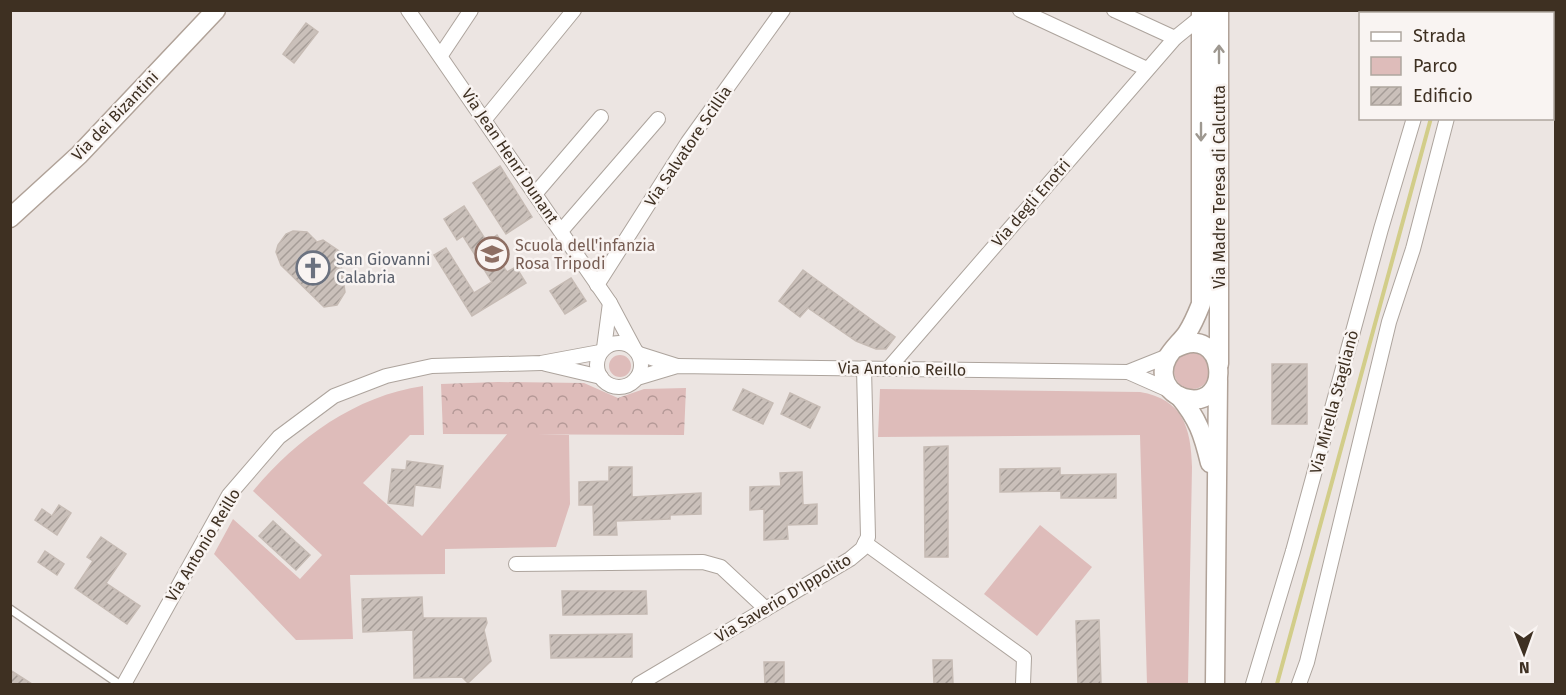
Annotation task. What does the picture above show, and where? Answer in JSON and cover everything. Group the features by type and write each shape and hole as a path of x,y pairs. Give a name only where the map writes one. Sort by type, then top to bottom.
{"main road":[{"name":"Via dei Bizantini","path":"10,218 79,155 216,10"},
{"name":"Via Madre Teresa di Calcutta","path":"1219,10 1219,373"},
{"name":"Via Madre Teresa di Calcutta","path":"1171,352 1187,333 1201,304 1201,14"},
{"path":"1182,344 1201,344 1209,349 1219,373 1206,395 1197,399 1175,394 1163,374 1171,352 1182,344"},
{"name":"Via Antonio Reillo","path":"1215,684 1219,373"},
{"name":"Via Antonio Reillo","path":"1175,394 1195,415 1203,433 1216,488"}],"street":[{"name":"Via Jean Henri Dunant","path":"408,10 610,303 637,351"},
{"path":"441,56 471,10"},
{"path":"484,120 574,10"},
{"name":"Via Salvatore Scillìa","path":"597,285 688,142 783,10"},
{"path":"1020,10 1147,69"},
{"path":"1114,10 1175,38"},
{"name":"Via degli Enotri","path":"888,369 1147,69 1201,14"},
{"path":"536,194 601,117"},
{"path":"561,231 658,119"},
{"name":"Via Mirella Staglianò","path":"1253,684 1293,550 1381,229 1413,120"},
{"path":"1299,684 1307,662 1389,322 1413,249 1446,120"},
{"path":"602,350 619,342 637,351 642,366 637,378 632,383 619,387 606,383 601,377 597,365 602,350 610,303"},
{"name":"Via Antonio Reillo","path":"121,684 229,495 279,437 334,396 386,376 442,365 541,363 602,350"},
{"name":"Via Antonio Reillo","path":"637,351 677,366"},
{"name":"Via Antonio Reillo","path":"1128,372 1171,352"},
{"name":"Via Antonio Reillo","path":"541,363 601,377"},
{"name":"Via Antonio Reillo","path":"637,378 677,366 1128,372 1175,394"},
{"name":"Via Saverio D'Ippolito","path":"639,684 850,559 865,543 868,537 864,368"},
{"path":"865,543 1024,658 1023,684"},
{"path":"516,564 703,562 721,567 766,609"}],"lane":[{"path":"10,609 121,684"}],"green space":[{"path":"1192,353 1205,358 1210,371 1205,384 1192,389 1179,384 1174,371 1179,358"},
{"path":"620,355 628,358 631,366 628,374 620,377 612,374 609,366 612,358"},
{"path":"584,383 618,398 644,389 686,388 684,435 443,434 441,384"},
{"path":"423,386 424,435 410,435 363,483 422,536 508,433 569,435 570,504 556,547 445,549 445,574 350,575 353,639 296,640 214,554 233,519 300,579 322,555 253,491 288,454 329,423 374,399"},
{"path":"880,389 1140,392 1166,401 1175,409 1182,418 1190,440 1192,467 1188,684 1147,684 1140,435 878,437"},
{"path":"1040,525 1092,567 1037,636 984,594"}],"building":[{"path":"306,23 318,32 294,63 283,54"},
{"path":"500,166 532,217 506,234 473,183"},
{"path":"464,206 487,242 497,235 505,247 495,254 507,272 516,267 526,283 472,316 434,255 446,248 474,293 492,282 463,236 457,240 444,219"},
{"name":"San Giovanni Calabria","path":"293,231 307,232 317,242 323,240 339,251 345,292 337,305 324,307 281,265 276,252 278,245 286,234"},
{"path":"803,270 895,337 886,349 876,349 856,341 808,308 800,317 779,301"},
{"path":"571,278 586,301 565,314 550,291"},
{"path":"1272,364 1307,364 1307,424 1272,424"},
{"path":"743,389 773,403 763,424 733,410"},
{"path":"790,393 820,407 810,428 781,414"},
{"path":"948,446 948,557 925,557 924,447"},
{"path":"407,461 443,466 440,488 415,485 413,506 388,503 392,469 406,470"},
{"path":"609,467 632,467 632,497 701,493 701,514 670,515 670,519 616,521 617,535 594,535 593,505 579,505 579,482 609,481"},
{"path":"1060,468 1060,475 1116,474 1116,498 1061,498 1061,491 1000,492 1000,469"},
{"path":"802,472 803,505 817,504 817,524 787,525 788,539 764,540 764,509 750,510 750,487 781,486 780,473"},
{"path":"59,505 71,513 57,535 35,520 42,509 52,516"},
{"path":"273,521 310,555 296,570 259,536"},
{"path":"101,537 126,554 106,583 140,606 127,624 75,588 93,561 87,557"},
{"path":"45,551 64,564 57,575 38,562"},
{"path":"562,591 646,591 647,614 563,615"},
{"path":"422,597 423,618 486,618 487,623 484,630 491,661 468,683 462,677 414,678 413,630 363,632 362,599"},
{"path":"1099,620 1101,684 1078,684 1076,621"},
{"path":"632,634 632,657 551,658 550,635"},
{"path":"933,660 952,660 953,684 934,684"},
{"path":"764,662 784,662 784,684 765,684"},
{"path":"10,670 32,684 10,684"}],"waterway":[{"path":"1277,684 1430,120"}],"place":[{"name":"Scuola dell'infanzia Rosa Tripodi","path":"492,254"},
{"name":"San Giovanni Calabria","path":"313,268"}]}
